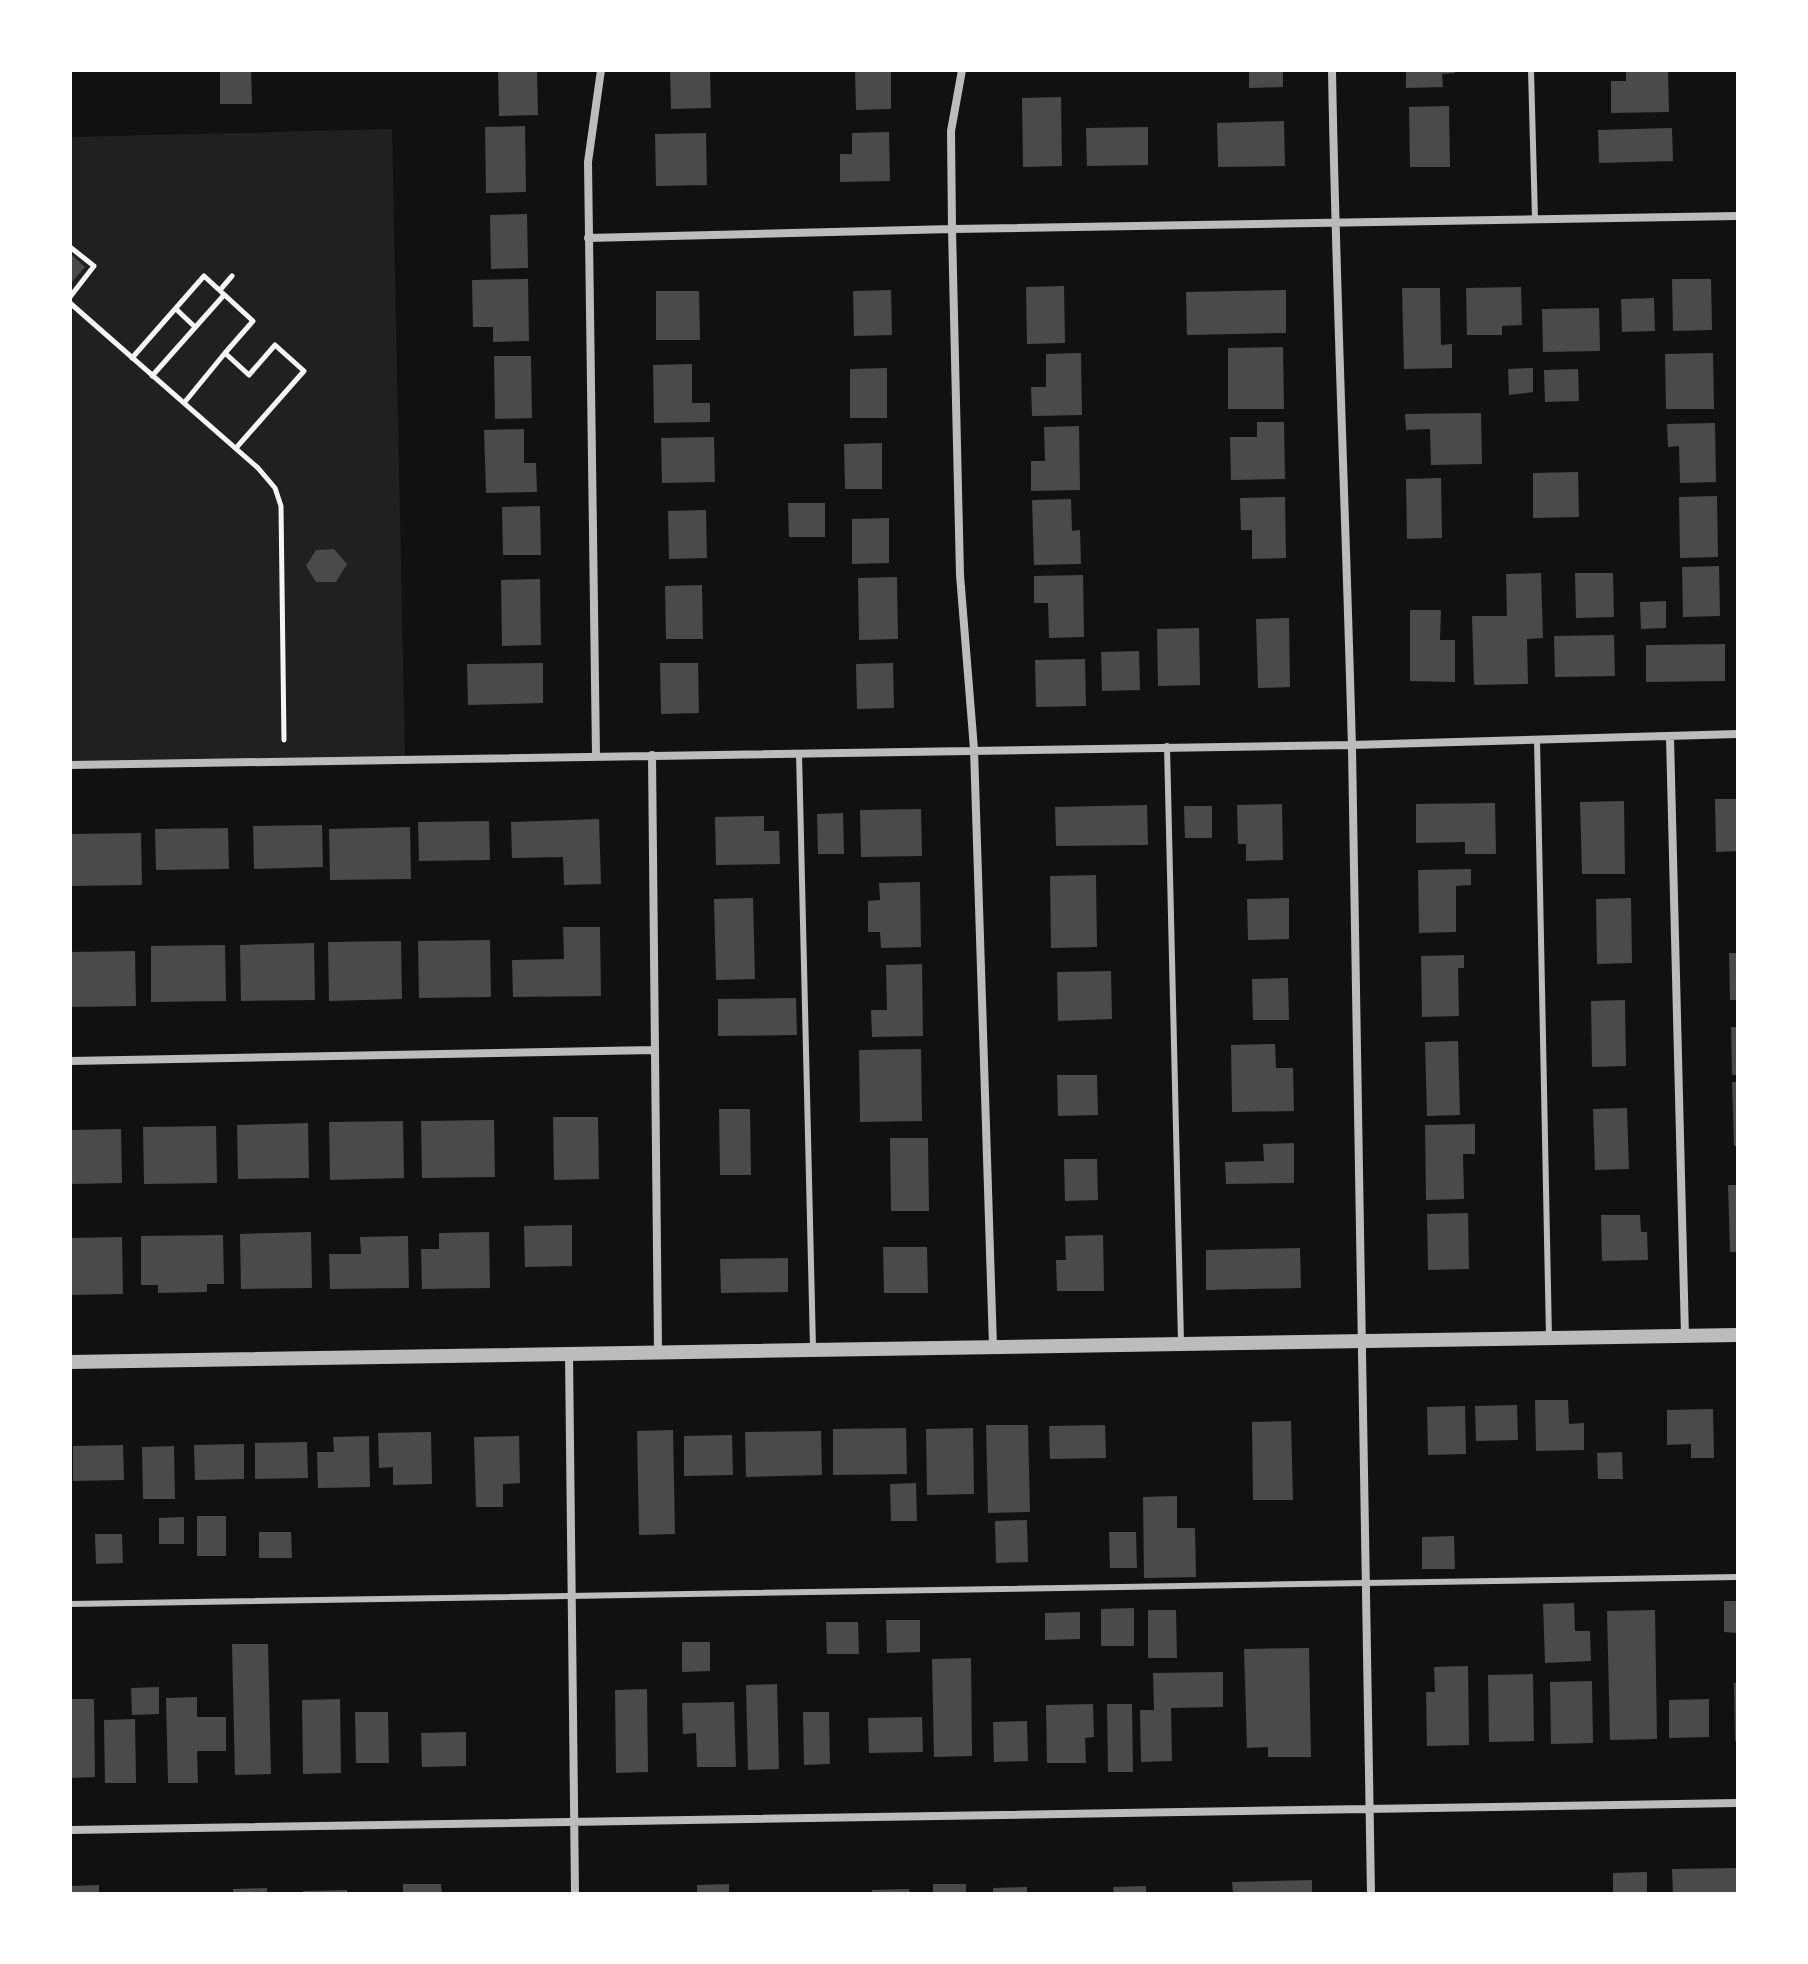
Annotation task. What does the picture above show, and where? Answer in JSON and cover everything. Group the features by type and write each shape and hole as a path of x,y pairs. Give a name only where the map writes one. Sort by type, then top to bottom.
{"street":[{"path":"596,756 588,238 590,134 601,70"},
{"path":"962,70 951,131 960,575 974,749 993,1346"},
{"path":"1332,70 1334,223 1352,745 1371,1894"},
{"path":"588,238 1738,216"},
{"path":"70,765 1352,745 1738,734"},
{"path":"1670,737 1685,1336"},
{"path":"652,755 658,1351"},
{"path":"70,1061 654,1050"},
{"path":"70,1362 1738,1335"},
{"path":"569,1353 575,1894"},
{"path":"70,1830 1738,1803"}],"lane":[{"path":"1531,70 1535,219"},
{"path":"1537,739 1549,1338"},
{"path":"1167,746 1181,1342"},
{"path":"799,753 813,1348"},
{"path":"70,1604 1738,1577"}],"path":[{"path":"70,247 94,266 70,297"},
{"path":"132,358 204,276 253,321 184,403"},
{"path":"152,376 195,327 232,276"},
{"path":"70,303 236,448 275,488 281,506 284,740"},
{"path":"176,308 195,327"},
{"path":"225,353 249,375 275,345 304,371 236,448"}],"shaded area":[{"path":"392,129 405,759 70,765 70,137"}],"building":[{"path":"220,70 251,70 252,104 220,104"},
{"path":"498,70 537,70 538,115 499,116"},
{"path":"670,70 710,70 711,108 671,109"},
{"path":"855,70 891,70 891,109 856,110"},
{"path":"1249,70 1283,70 1283,87 1249,88"},
{"path":"1406,70 1455,70 1455,73 1442,74 1443,87 1406,88"},
{"path":"1626,70 1668,70 1669,112 1611,113 1611,81 1626,81"},
{"path":"1061,97 1062,166 1023,167 1022,98"},
{"path":"1449,106 1450,167 1410,167 1409,107"},
{"path":"1284,121 1285,166 1218,167 1217,123"},
{"path":"525,126 526,192 486,193 485,127"},
{"path":"1148,127 1148,165 1087,166 1086,128"},
{"path":"1672,128 1673,161 1599,163 1598,130"},
{"path":"889,132 890,181 840,182 840,154 852,154 852,133"},
{"path":"706,133 707,185 656,186 655,134"},
{"path":"527,214 528,268 491,269 490,215"},
{"path":"70,253 85,267 70,284"},
{"path":"528,279 529,341 493,342 493,327 473,327 472,280"},
{"path":"1672,279 1711,279 1712,330 1673,331"},
{"path":"1064,286 1065,343 1027,344 1026,287"},
{"path":"1521,287 1522,325 1502,326 1502,335 1467,335 1466,288"},
{"path":"1402,288 1440,288 1441,345 1452,344 1452,368 1404,369"},
{"path":"891,290 892,335 854,336 853,291"},
{"path":"1286,290 1286,333 1187,335 1186,292"},
{"path":"656,291 699,291 700,340 656,340"},
{"path":"1654,298 1655,331 1622,332 1621,299"},
{"path":"1599,308 1600,351 1543,352 1542,309"},
{"path":"1283,347 1284,409 1228,409 1228,348"},
{"path":"1081,353 1082,415 1032,416 1031,387 1046,387 1046,354"},
{"path":"1713,353 1714,409 1666,409 1665,354"},
{"path":"494,356 531,356 532,418 495,419"},
{"path":"692,364 692,403 710,403 710,422 654,423 653,365"},
{"path":"887,368 887,418 850,418 850,369"},
{"path":"1533,368 1533,392 1509,395 1508,369"},
{"path":"1578,369 1579,401 1545,402 1544,370"},
{"path":"1481,413 1482,464 1431,465 1430,429 1406,430 1405,414"},
{"path":"1257,422 1284,422 1285,479 1231,480 1230,437 1257,437"},
{"path":"1715,423 1716,482 1680,483 1679,446 1668,447 1667,424"},
{"path":"1079,426 1080,490 1031,491 1031,461 1045,461 1044,427"},
{"path":"524,429 524,463 536,463 537,492 486,493 484,430"},
{"path":"714,437 715,482 662,483 661,438"},
{"path":"882,443 882,489 845,489 844,444"},
{"path":"1578,472 1579,517 1533,518 1533,473"},
{"path":"1441,478 1442,538 1407,539 1406,479"},
{"path":"1717,496 1718,557 1680,558 1679,497"},
{"path":"1285,497 1286,558 1252,559 1252,530 1241,530 1240,498"},
{"path":"1071,499 1072,531 1080,530 1081,564 1034,565 1032,500"},
{"path":"788,503 825,503 825,537 789,537"},
{"path":"540,506 541,555 503,555 502,507"},
{"path":"706,510 707,558 669,559 668,511"},
{"path":"889,518 889,563 852,564 852,519"},
{"path":"334,549 347,564 336,582 316,582 306,566 316,550"},
{"path":"1719,566 1720,616 1683,617 1682,567"},
{"path":"1541,573 1543,638 1527,639 1528,684 1474,685 1472,616 1507,616 1506,574"},
{"path":"1575,573 1613,573 1614,617 1576,618"},
{"path":"1083,575 1084,637 1049,638 1048,603 1034,603 1034,576"},
{"path":"897,577 898,639 859,640 858,578"},
{"path":"540,579 541,645 502,646 501,580"},
{"path":"702,585 703,639 666,639 665,586"},
{"path":"1666,601 1666,628 1641,629 1640,602"},
{"path":"1410,610 1441,610 1440,640 1455,640 1455,682 1410,681"},
{"path":"1289,618 1290,687 1258,688 1256,619"},
{"path":"1199,628 1200,685 1158,686 1157,629"},
{"path":"1614,635 1615,676 1555,677 1554,636"},
{"path":"1725,644 1725,681 1646,682 1646,645"},
{"path":"1139,651 1140,690 1102,691 1101,652"},
{"path":"1085,659 1086,706 1036,707 1035,660"},
{"path":"543,663 543,703 468,705 467,664"},
{"path":"660,663 698,663 699,713 661,714"},
{"path":"893,663 894,708 857,709 856,664"},
{"path":"1715,799 1738,799 1738,851 1716,852"},
{"path":"1624,801 1625,874 1582,874 1580,802"},
{"path":"1495,803 1496,854 1465,854 1465,842 1416,843 1416,804"},
{"path":"1282,804 1283,860 1246,861 1246,844 1238,844 1237,805"},
{"path":"1147,805 1148,845 1056,846 1055,807"},
{"path":"1184,806 1212,806 1212,838 1185,838"},
{"path":"921,809 922,856 861,857 860,810"},
{"path":"843,813 844,854 818,854 817,814"},
{"path":"764,816 764,831 779,831 780,864 716,865 715,817"},
{"path":"599,819 601,884 564,885 563,857 512,858 511,822"},
{"path":"489,821 490,860 419,861 418,822"},
{"path":"322,825 323,867 254,869 253,826"},
{"path":"410,827 411,879 330,880 329,829"},
{"path":"228,828 229,869 156,870 155,829"},
{"path":"141,833 142,885 70,886 70,834"},
{"path":"1471,869 1471,885 1456,886 1456,932 1419,933 1418,870"},
{"path":"1096,875 1097,947 1051,948 1050,876"},
{"path":"920,882 921,947 881,948 880,932 868,932 868,901 880,900 879,883"},
{"path":"753,898 755,979 716,980 714,899"},
{"path":"1289,898 1289,939 1248,940 1247,899"},
{"path":"1631,898 1632,963 1597,964 1596,899"},
{"path":"563,927 600,927 601,996 513,997 512,960 564,959"},
{"path":"490,940 491,997 419,998 418,941"},
{"path":"401,941 402,999 329,1001 328,942"},
{"path":"314,943 315,1000 241,1001 240,945"},
{"path":"225,945 226,1001 151,1002 151,946"},
{"path":"135,951 136,1006 70,1007 70,952"},
{"path":"1729,953 1738,953 1738,1000 1730,1000"},
{"path":"1464,955 1464,968 1458,968 1459,1016 1422,1017 1421,956"},
{"path":"922,964 923,1036 872,1037 871,1010 887,1010 886,965"},
{"path":"1111,971 1112,1019 1058,1021 1057,972"},
{"path":"1288,978 1289,1020 1253,1020 1252,979"},
{"path":"796,998 797,1035 718,1036 718,999"},
{"path":"1625,1000 1626,1066 1592,1067 1591,1001"},
{"path":"1731,1027 1738,1027 1738,1075 1732,1075"},
{"path":"1458,1041 1460,1115 1427,1116 1425,1042"},
{"path":"1275,1044 1276,1068 1293,1068 1294,1111 1232,1112 1231,1045"},
{"path":"921,1049 922,1121 860,1122 859,1050"},
{"path":"1057,1075 1097,1075 1098,1115 1058,1116"},
{"path":"1732,1082 1738,1082 1738,1146 1734,1146"},
{"path":"1627,1108 1629,1169 1595,1170 1593,1109"},
{"path":"719,1109 750,1109 751,1175 720,1175"},
{"path":"553,1117 598,1117 599,1179 554,1180"},
{"path":"494,1120 495,1177 422,1178 421,1121"},
{"path":"403,1121 404,1178 330,1180 329,1122"},
{"path":"308,1123 309,1178 238,1179 237,1125"},
{"path":"1475,1124 1475,1154 1463,1154 1464,1199 1426,1200 1425,1125"},
{"path":"216,1126 217,1183 144,1184 143,1127"},
{"path":"121,1129 122,1183 70,1184 70,1130"},
{"path":"890,1138 928,1138 929,1211 891,1211"},
{"path":"1294,1143 1294,1183 1226,1184 1225,1162 1264,1161 1263,1144"},
{"path":"1064,1159 1097,1159 1098,1200 1065,1201"},
{"path":"1728,1185 1738,1185 1738,1252 1730,1252"},
{"path":"1468,1213 1469,1269 1428,1270 1427,1214"},
{"path":"1601,1215 1640,1215 1641,1232 1647,1232 1648,1260 1602,1261"},
{"path":"572,1225 572,1266 525,1267 524,1226"},
{"path":"311,1232 312,1288 241,1289 240,1234"},
{"path":"489,1232 490,1288 422,1289 421,1249 439,1249 439,1233"},
{"path":"223,1235 224,1284 207,1284 207,1292 158,1293 158,1285 141,1285 141,1236"},
{"path":"1103,1235 1104,1291 1057,1291 1056,1260 1066,1260 1065,1236"},
{"path":"408,1236 409,1288 330,1289 329,1254 361,1254 360,1237"},
{"path":"122,1237 123,1294 70,1295 70,1238"},
{"path":"883,1247 927,1247 928,1293 884,1293"},
{"path":"1300,1248 1301,1288 1206,1290 1206,1250"},
{"path":"788,1258 788,1292 721,1293 720,1259"},
{"path":"1535,1400 1568,1400 1569,1424 1584,1423 1584,1450 1536,1451"},
{"path":"1517,1405 1518,1440 1476,1441 1475,1406"},
{"path":"1465,1406 1466,1454 1428,1455 1427,1407"},
{"path":"1713,1409 1714,1458 1691,1458 1691,1444 1667,1445 1667,1410"},
{"path":"1291,1421 1293,1500 1253,1500 1252,1422"},
{"path":"986,1425 1028,1425 1030,1512 988,1513"},
{"path":"1105,1425 1106,1458 1050,1459 1049,1426"},
{"path":"906,1428 907,1474 833,1475 833,1429"},
{"path":"973,1428 974,1494 927,1495 926,1429"},
{"path":"673,1430 675,1534 639,1535 637,1431"},
{"path":"821,1431 822,1475 746,1477 745,1432"},
{"path":"431,1432 432,1484 393,1485 393,1467 379,1468 378,1433"},
{"path":"732,1435 733,1475 684,1476 684,1436"},
{"path":"369,1436 370,1487 318,1488 317,1452 334,1452 333,1437"},
{"path":"519,1436 520,1483 503,1484 503,1507 476,1507 474,1437"},
{"path":"307,1442 308,1478 255,1479 255,1443"},
{"path":"244,1444 244,1479 195,1480 194,1445"},
{"path":"123,1445 124,1480 73,1481 73,1446"},
{"path":"174,1446 175,1499 143,1499 142,1447"},
{"path":"1622,1452 1623,1479 1598,1479 1597,1453"},
{"path":"916,1483 917,1521 891,1521 890,1484"},
{"path":"1177,1496 1177,1528 1195,1528 1196,1577 1144,1578 1143,1497"},
{"path":"197,1516 226,1516 226,1556 197,1556"},
{"path":"184,1517 184,1544 159,1544 159,1518"},
{"path":"1027,1520 1028,1562 996,1563 995,1521"},
{"path":"259,1532 291,1532 292,1558 259,1558"},
{"path":"1109,1532 1136,1532 1137,1568 1110,1568"},
{"path":"95,1534 122,1534 123,1563 96,1564"},
{"path":"1454,1536 1455,1569 1422,1569 1422,1537"},
{"path":"1724,1601 1738,1601 1738,1633 1724,1632"},
{"path":"1574,1603 1575,1631 1590,1631 1591,1661 1545,1663 1543,1604"},
{"path":"1134,1608 1134,1646 1101,1646 1101,1609"},
{"path":"1148,1610 1176,1610 1177,1658 1148,1658"},
{"path":"1655,1610 1657,1739 1610,1740 1607,1611"},
{"path":"1080,1612 1080,1639 1045,1640 1045,1613"},
{"path":"886,1620 920,1620 920,1652 887,1653"},
{"path":"826,1622 858,1622 859,1654 827,1654"},
{"path":"682,1642 710,1642 710,1671 682,1672"},
{"path":"232,1644 268,1644 271,1774 235,1775"},
{"path":"1309,1648 1311,1757 1268,1757 1268,1747 1247,1748 1244,1649"},
{"path":"971,1658 972,1756 934,1757 932,1659"},
{"path":"1468,1666 1469,1745 1427,1746 1426,1692 1435,1692 1434,1667"},
{"path":"1223,1672 1223,1707 1171,1708 1172,1761 1141,1762 1140,1710 1154,1710 1153,1673"},
{"path":"1533,1674 1534,1741 1489,1742 1488,1675"},
{"path":"1592,1681 1593,1743 1551,1744 1550,1682"},
{"path":"1734,1683 1738,1683 1738,1741 1735,1741"},
{"path":"777,1684 779,1769 748,1770 746,1685"},
{"path":"159,1687 159,1714 132,1715 131,1688"},
{"path":"647,1689 648,1772 616,1773 615,1690"},
{"path":"197,1697 197,1717 226,1717 226,1751 197,1751 198,1783 168,1783 166,1698"},
{"path":"70,1699 94,1699 95,1777 70,1778"},
{"path":"340,1699 341,1773 303,1774 302,1700"},
{"path":"1709,1699 1709,1737 1669,1738 1669,1700"},
{"path":"734,1702 736,1767 697,1767 696,1733 683,1734 682,1703"},
{"path":"1093,1704 1094,1737 1085,1738 1086,1763 1047,1763 1046,1705"},
{"path":"1107,1704 1132,1704 1133,1772 1108,1772"},
{"path":"355,1712 388,1712 389,1763 356,1763"},
{"path":"803,1712 829,1712 830,1764 804,1765"},
{"path":"922,1717 923,1752 869,1753 868,1718"},
{"path":"135,1719 136,1783 105,1783 104,1720"},
{"path":"1027,1721 1028,1761 994,1762 993,1722"},
{"path":"466,1732 466,1766 422,1767 421,1733"},
{"path":"1738,1868 1738,1894 1673,1894 1672,1869"},
{"path":"1647,1872 1647,1894 1613,1894 1613,1873"},
{"path":"1312,1880 1312,1894 1233,1894 1232,1882"},
{"path":"403,1884 441,1884 442,1894 403,1894"},
{"path":"729,1884 729,1894 697,1894 697,1885"},
{"path":"933,1884 966,1884 966,1894 933,1894"},
{"path":"99,1885 99,1894 70,1894 70,1886"},
{"path":"1146,1886 1146,1894 1114,1894 1113,1887"},
{"path":"1027,1887 1027,1894 993,1894 993,1888"},
{"path":"267,1888 267,1894 233,1894 233,1889"},
{"path":"909,1889 910,1894 872,1894 872,1890"},
{"path":"347,1890 347,1894 303,1894 303,1891"}]}
